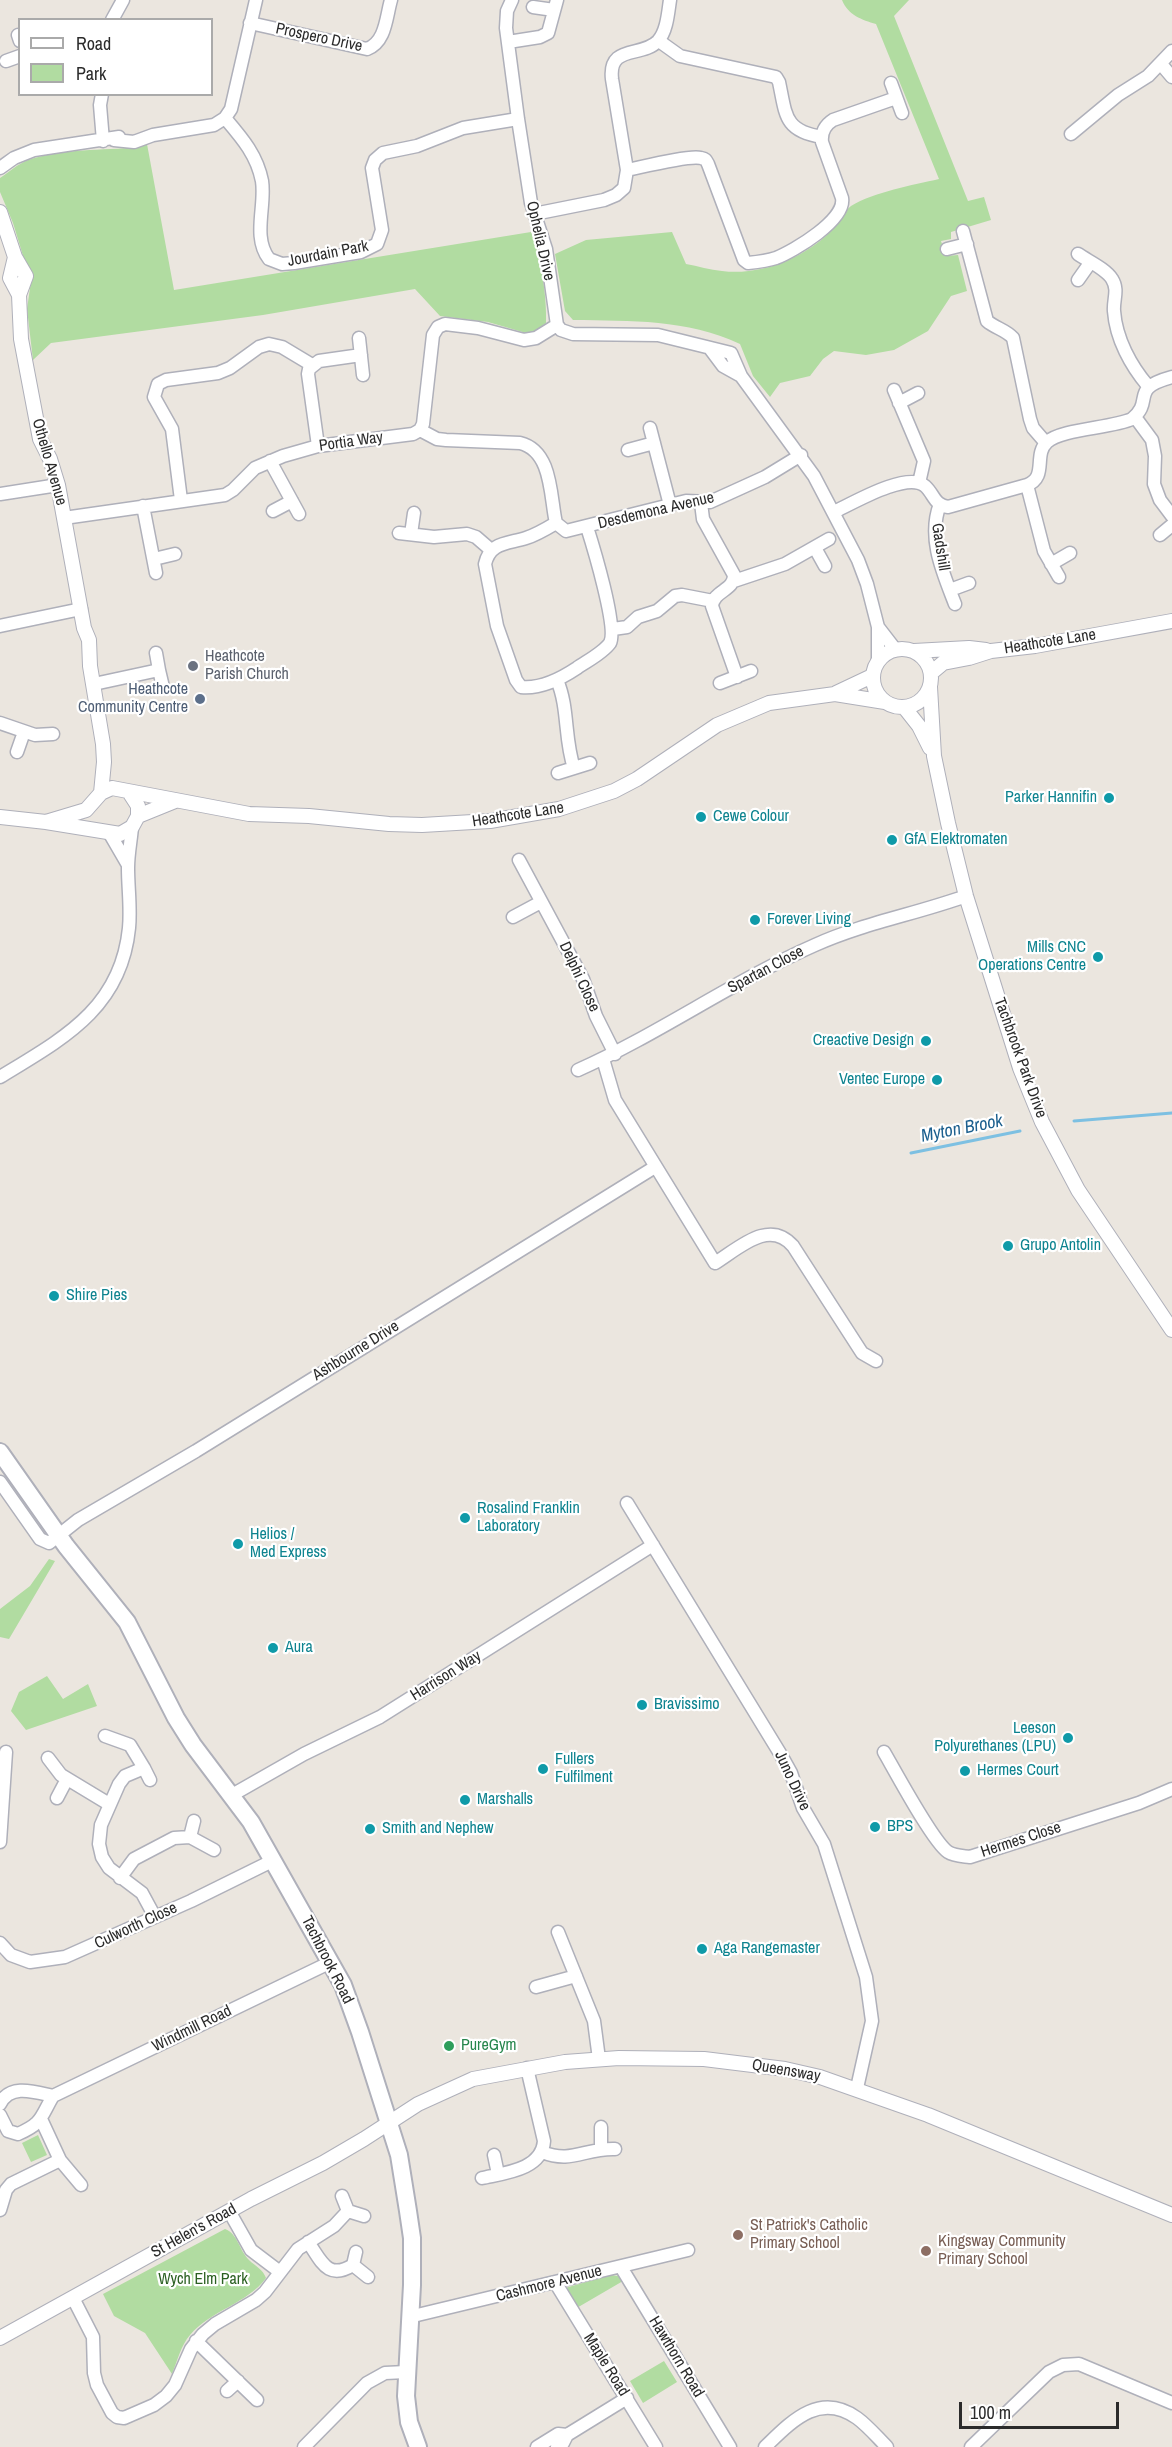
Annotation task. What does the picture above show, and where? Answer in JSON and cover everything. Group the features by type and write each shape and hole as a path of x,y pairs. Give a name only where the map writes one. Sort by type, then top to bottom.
{"main road":[{"name":"Tachbrook Road","path":"0,1452 59,1536 127,1622 176,1718 193,1745 251,1822 331,1962 353,2010 400,2161 411,2232 412,2284 406,2372 407,2414 418,2447"}],"street":[{"path":"113,18 123,0"},
{"path":"0,168 14,158 34,150 108,140 134,142 153,135 214,125 225,118 231,109 256,0"},
{"name":"Prospero Drive","path":"250,22 368,49 376,45 381,37 391,0"},
{"name":"Ophelia Drive","path":"512,0 506,18 518,119 534,214 546,249 557,325"},
{"path":"534,214 609,199 624,188 627,170 612,67 621,56 647,48 659,41 664,31 670,0"},
{"path":"508,42 545,36 551,29 556,5 533,7"},
{"path":"659,41 680,56 776,77 790,123 800,132 822,136"},
{"path":"1071,134 1161,64 1172,51"},
{"path":"6,60 18,57"},
{"path":"1161,64 1172,77"},
{"path":"891,83 902,113"},
{"path":"102,96 100,105 108,140"},
{"path":"627,170 689,158 704,159 710,169 744,260 748,263 768,261 786,254 818,233 842,208 843,198 824,148 822,136 830,122 896,98"},
{"name":"Jourdain Park","path":"225,118 246,142 256,159 263,190 260,223 263,248 269,259 282,264 362,252 377,244 382,230 372,168 375,160 383,153 417,146 462,128 518,119"},
{"name":"Othello Avenue","path":"1,214 15,257 26,276 20,295 21,339 39,439 50,459 58,485 84,628 82,641 94,684 104,762 97,798"},
{"path":"963,231 987,321 992,326 1009,333 1013,338 1030,419 1033,428 1046,443"},
{"path":"947,249 967,244"},
{"path":"1078,254 1112,280 1116,290 1114,311 1126,351 1133,368 1148,386"},
{"path":"1078,280 1090,263"},
{"path":"587,527 613,629 611,639 606,647 557,680 526,687 518,684 499,634 485,570 486,558 491,549 498,545 533,536 556,524 550,483 539,457 530,447 520,442 437,439 420,430 424,418 433,334 438,327 445,324 478,328 524,340 536,338 557,325 561,330 573,334 658,336 711,350 723,366 741,376 801,455 834,512 863,572 878,627 878,660 872,676 874,688 885,702 904,707 918,702 930,680 927,662 914,651"},
{"path":"358,338 363,375"},
{"path":"181,500 172,429 154,397 158,384 166,380 218,373 230,368 258,347 269,344 282,347 312,365"},
{"path":"318,446 308,374 312,365 319,361 361,355"},
{"path":"834,512 897,484 911,481 927,488 940,504 948,507 1027,485 1039,475 1042,449 1046,443 1061,436 1135,417 1140,410 1143,394 1148,386 1172,377"},
{"path":"894,390 924,461 919,483"},
{"path":"900,403 918,393"},
{"path":"1135,417 1152,440 1155,456 1154,484 1160,500 1172,516"},
{"path":"650,428 670,505"},
{"name":"Portia Way","path":"64,518 229,493 252,470 270,461 318,446 413,434 420,430"},
{"path":"628,450 654,443"},
{"name":"Desdemona Avenue","path":"556,524 566,531 686,501 710,502 765,477 801,455"},
{"path":"270,461 299,514"},
{"path":"0,494 58,485"},
{"path":"1027,485 1044,551 1059,577"},
{"path":"273,511 292,501"},
{"path":"701,502 703,519 733,571 734,580"},
{"name":"Gadshill","path":"940,504 934,520 935,535 939,557 955,604"},
{"path":"143,506 156,573"},
{"path":"414,513 405,534 434,537 467,534 476,537 491,549"},
{"path":"1161,535 1172,525"},
{"path":"737,676 712,611 712,601 734,580 785,564 829,540"},
{"path":"815,548 825,566"},
{"path":"1051,564 1070,553"},
{"path":"154,559 175,554"},
{"name":"Gadshill","path":"950,590 969,583"},
{"path":"613,629 627,627 643,614 657,611 675,596 682,595 712,601"},
{"path":"0,626 81,609"},
{"name":"Heathcote Lane","path":"930,680 944,663 991,651 1035,646 1172,621"},
{"path":"878,627 895,649"},
{"path":"878,660 886,653 905,648 914,651 969,648 991,651"},
{"path":"156,654 163,687"},
{"path":"94,684 159,670"},
{"path":"720,683 751,671"},
{"name":"Heathcote Lane","path":"835,694 872,676"},
{"path":"557,680 566,706 568,748 574,768"},
{"name":"Tachbrook Park Drive","path":"930,680 934,756 948,823 966,896 1012,1046 1042,1122 1063,1163 1093,1215 1172,1330"},
{"name":"Heathcote Lane","path":"46,822 78,814 112,788 154,794 175,801 241,813 309,816 389,824 462,824 514,818 579,804 620,788 717,725 753,708 786,699 835,694 885,702"},
{"name":"Tachbrook Park Drive","path":"904,707 919,726 934,756"},
{"path":"0,723 35,735 53,734"},
{"path":"17,752 24,732"},
{"name":"Othello Avenue","path":"104,762 124,790"},
{"path":"558,773 590,764"},
{"path":"0,1077 76,1028 105,997 119,969 126,945 130,916 128,866 138,806 124,790"},
{"path":"97,798 92,812 95,822 107,833 128,866"},
{"name":"Heathcote Lane","path":"0,818 46,822 120,834 135,822 175,801"},
{"name":"Delphi Close","path":"519,860 582,979 609,1056 615,1100 715,1263 762,1234 781,1236 793,1246 862,1353 876,1361"},
{"name":"Spartan Close","path":"578,1070 609,1056 813,946 858,928 966,896"},
{"path":"513,917 541,902"},
{"name":"Ashbourne Drive","path":"59,1536 78,1520 196,1451 655,1167"},
{"path":"0,1482 42,1542 49,1543 59,1536"},
{"name":"Juno Drive","path":"627,1503 781,1755 791,1773 803,1808 824,1845 865,1970 871,1999 871,2026 857,2088"},
{"name":"Harrison Way","path":"232,1795 304,1754 380,1717 653,1545"},
{"path":"105,1736 130,1745 150,1780"},
{"path":"0,1842 6,1752"},
{"name":"Hermes Close","path":"884,1752 934,1836 948,1852 958,1856 970,1857 1139,1803 1172,1789"},
{"path":"48,1758 56,1771 109,1804"},
{"path":"144,1768 122,1779 109,1804 99,1832 100,1849 105,1863 120,1878 142,1893 155,1917"},
{"path":"57,1798 67,1779"},
{"path":"190,1837 194,1821"},
{"path":"120,1878 130,1863 140,1855 174,1838 190,1837 214,1850"},
{"name":"Culworth Close","path":"0,1943 11,1955 30,1962 52,1960 75,1954 272,1861"},
{"path":"558,1932 596,2028 599,2059"},
{"name":"Windmill Road","path":"53,2096 331,1962"},
{"path":"536,1987 576,1976"},
{"name":"Queensway","path":"387,2122 418,2104 466,2082 527,2068 599,2059 704,2059 749,2064 794,2071 857,2088 1172,2215"},
{"path":"482,2178 524,2168 542,2152 544,2141 527,2068"},
{"path":"0,2104 3,2098 22,2089 53,2096 35,2126 18,2134 8,2131 0,2115"},
{"path":"41,2119 60,2160 81,2185"},
{"name":"St Helen's Road","path":"0,2338 229,2211 354,2145 387,2122"},
{"path":"601,2127 601,2149"},
{"path":"542,2152 561,2158 601,2149 615,2149"},
{"path":"494,2154 498,2174"},
{"path":"0,2210 10,2184 60,2160"},
{"path":"342,2196 348,2211"},
{"path":"229,2211 251,2250 280,2272"},
{"path":"348,2211 364,2216"},
{"path":"73,2298 93,2337 96,2384 112,2414 124,2418 166,2396 175,2385 196,2341 215,2324 256,2300 294,2253 334,2226 348,2211"},
{"path":"308,2242 329,2269 340,2271 354,2259 368,2277"},
{"name":"Cashmore Avenue","path":"409,2317 688,2250"},
{"name":"Hawthorn Road","path":"621,2266 730,2447"},
{"name":"Maple Road","path":"555,2283 656,2447"},
{"path":"196,2341 257,2400"},
{"path":"971,2447 1049,2372 1063,2365 1079,2364 1172,2403"},
{"path":"304,2447 372,2380 385,2373 406,2372"},
{"path":"227,2391 238,2381"},
{"path":"557,2447 563,2443 567,2435 627,2398"},
{"path":"765,2447 801,2414 810,2410 830,2408 855,2416 887,2447"},
{"path":"537,2447 558,2434 567,2435"}],"green space":[{"path":"842,0 909,0 894,16 968,201 984,197 991,220 951,232 951,239 941,241 946,256 958,255 967,291 951,296 928,331 894,350 866,355 834,351 823,359 810,376 780,383 770,397 753,376 740,344 720,336 658,323 573,320 565,311 555,254 586,240 672,232 686,264 722,271 752,271 781,263 808,249 831,231 851,206 860,201 939,179 876,24 852,13"},
{"path":"147,144 174,290 531,232 543,277 546,323 535,331 526,333 488,322 440,316 415,289 263,315 51,343 33,360 27,309 32,274 24,259 0,192 0,178 24,162 41,156 138,147"},
{"path":"49,1559 55,1561 9,1639 0,1637 0,1609 30,1586"},
{"path":"47,1676 63,1699 88,1684 97,1706 26,1730 11,1711 19,1692"},
{"path":"38,2135 47,2155 31,2162 22,2143"},
{"name":"Wych Elm Park","path":"225,2229 236,2238 249,2260 261,2270 266,2278 249,2294 208,2319 190,2335 172,2374 145,2333 114,2316 103,2294"},
{"path":"611,2275 618,2276 623,2281 575,2309 565,2288"},
{"path":"664,2361 677,2382 643,2403 630,2381"}],"waterway":[{"name":"Myton Brook","path":"1074,1121 1172,1113"},
{"name":"Myton Brook","path":"911,1153 1020,1131"}],"place":[{"name":"Heathcote Parish Church","path":"193,666"},
{"name":"Heathcote Community Centre","path":"200,699"},
{"name":"Parker Hannifin","path":"1109,798"},
{"name":"Cewe Colour","path":"701,817"},
{"name":"GfA Elektromaten","path":"892,840"},
{"name":"Forever Living","path":"755,920"},
{"name":"Mills CNC Operations Centre","path":"1098,957"},
{"name":"Creactive Design","path":"926,1041"},
{"name":"Ventec Europe","path":"937,1080"},
{"name":"Grupo Antolin","path":"1008,1246"},
{"name":"Shire Pies","path":"54,1296"},
{"name":"Rosalind Franklin Laboratory","path":"465,1518"},
{"name":"Helios / Med Express","path":"238,1544"},
{"name":"Aura","path":"273,1648"},
{"name":"Bravissimo","path":"642,1705"},
{"name":"Leeson Polyurethanes (LPU)","path":"1068,1738"},
{"name":"Fullers Fulfilment","path":"543,1769"},
{"name":"Hermes Court","path":"965,1771"},
{"name":"Marshalls","path":"465,1800"},
{"name":"BPS","path":"875,1827"},
{"name":"Smith and Nephew","path":"370,1829"},
{"name":"Aga Rangemaster","path":"702,1949"},
{"name":"PureGym","path":"449,2046"},
{"name":"St Patrick's Catholic Primary School","path":"738,2235"},
{"name":"Kingsway Community Primary School","path":"926,2251"}]}
